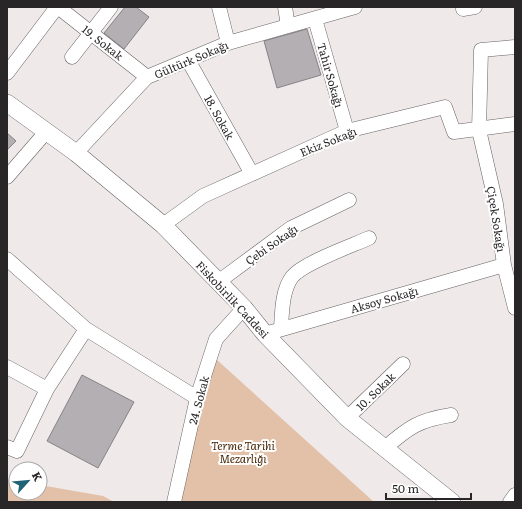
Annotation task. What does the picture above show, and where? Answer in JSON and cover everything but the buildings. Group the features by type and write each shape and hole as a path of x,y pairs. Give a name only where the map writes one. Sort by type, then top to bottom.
{"main road":[{"name":"Fiskobirlik Caddesi","path":"7,103 76,153 163,225 244,308 273,331 347,418 452,502"}],"street":[{"name":"19. Sokak","path":"58,7 147,77"},
{"path":"7,72 58,7"},
{"path":"72,57 111,7"},
{"path":"219,7 228,43"},
{"path":"285,7 288,26"},
{"name":"Gültürk Sokağı","path":"76,153 147,77 228,43 349,8"},
{"name":"Tahir Sokağı","path":"315,19 347,131"},
{"name":"Çiçek Sokağı","path":"515,48 480,50 479,130 496,204 504,265 515,308"},
{"name":"18. Sokak","path":"188,60 252,174"},
{"name":"Ekiz Sokağı","path":"163,225 203,196 347,131 445,107 454,132 479,130 515,124"},
{"path":"7,177 46,132"},
{"name":"Çebi Sokağı","path":"218,282 291,228 349,200"},
{"path":"273,331 292,277 308,265 369,238"},
{"path":"7,259 86,328 197,398"},
{"name":"Aksoy Sokağı","path":"273,331 504,265"},
{"name":"24. Sokak","path":"174,502 197,398 216,339 244,308"},
{"path":"7,447 17,451 47,389 86,328"},
{"name":"10. Sokak","path":"347,418 403,364"},
{"path":"7,367 47,389"},
{"path":"385,448 402,433 420,422 451,415"},
{"path":"510,502 515,495"}],"green space":[{"name":"Terme Tarihi Mezarlığı","path":"216,359 374,502 175,502"},
{"path":"7,479 8,501 48,501 48,486 103,496 114,502 7,502"}]}
